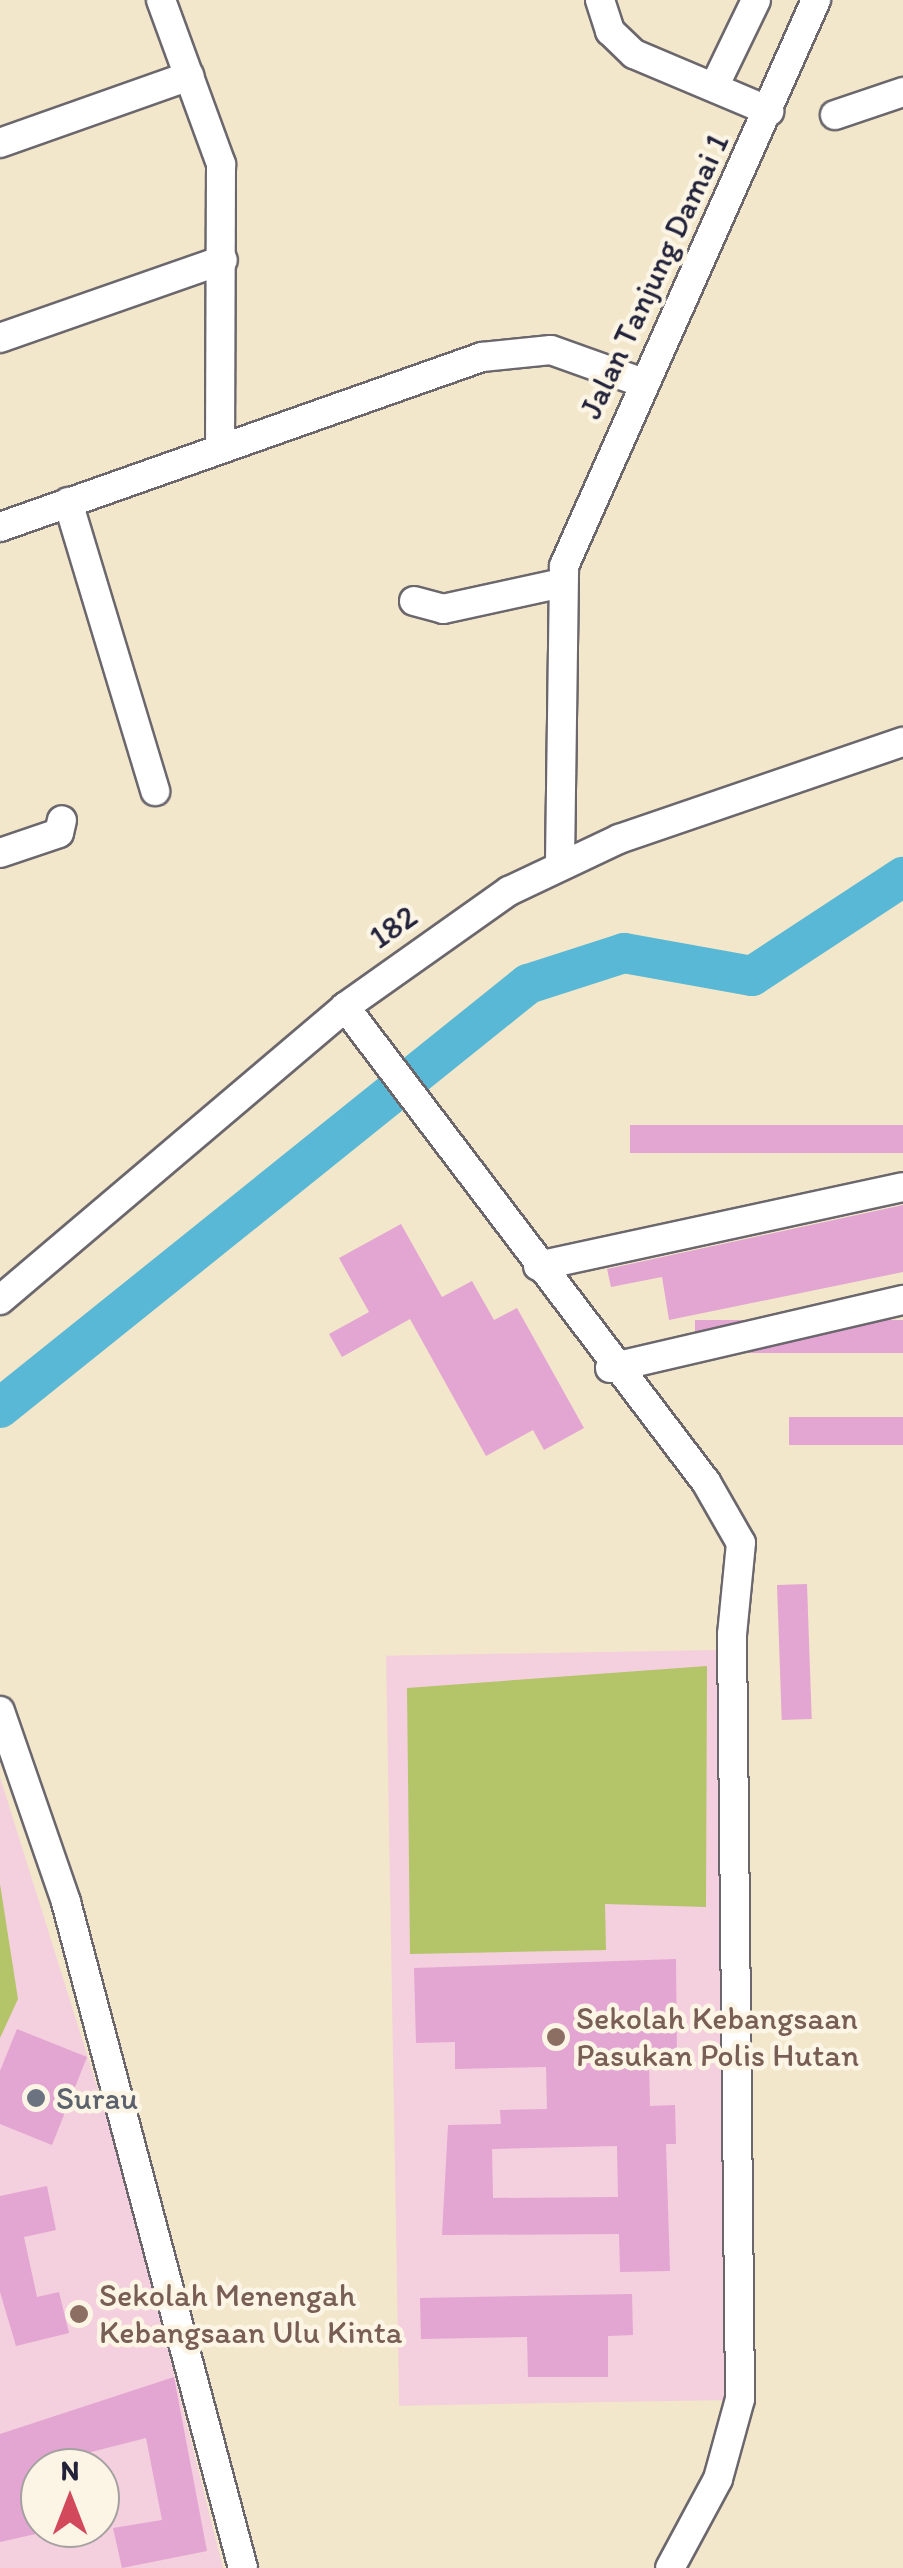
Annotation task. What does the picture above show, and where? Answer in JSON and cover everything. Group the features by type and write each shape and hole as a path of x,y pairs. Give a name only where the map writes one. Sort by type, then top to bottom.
{"street":[{"path":"161,0 221,164 220,448"},
{"path":"600,0 610,31 634,54 769,111"},
{"path":"715,85 756,0"},
{"name":"Jalan Tanjung Damai 1","path":"562,583 643,384 816,0"},
{"path":"0,143 188,76"},
{"path":"834,116 903,92"},
{"path":"0,338 223,260"},
{"path":"0,527 339,404 530,350 576,356 643,384"},
{"path":"68,502 155,792"},
{"path":"414,601 443,609 562,583 560,862"},
{"name":"182","path":"0,1300 345,1007 560,862 903,742"},
{"path":"0,853 59,834 62,820"},
{"path":"345,1007 610,1368 706,1482 741,1543 732,1634 740,2399 718,2479 670,2568"},
{"path":"538,1266 903,1187"},
{"path":"610,1368 903,1300"},
{"path":"0,1711 66,1902 243,2568"}],"shaded area":[{"name":"Sekolah Kebangsaan Pasukan Polis Hutan","path":"717,1650 730,2400 399,2406 386,1656"},
{"name":"Sekolah Menengah Kebangsaan Ulu Kinta","path":"0,1777 120,2160 223,2568 0,2568"}],"green space":[{"path":"707,1666 706,1907 605,1904 606,1950 410,1954 407,1688"},
{"path":"0,1884 18,1999 0,2038"}],"building":[{"path":"630,1125 903,1125 903,1153 630,1153"},
{"path":"903,1205 903,1272 669,1320 662,1277 611,1287 607,1269"},
{"path":"401,1224 442,1297 472,1281 494,1320 517,1308 584,1428 544,1450 533,1430 486,1456 410,1319 342,1357 329,1334 369,1312 339,1258"},
{"path":"695,1320 903,1320 903,1353 695,1353"},
{"path":"789,1417 903,1417 903,1445 789,1445"},
{"path":"807,1584 812,1719 782,1720 777,1585"},
{"path":"676,1959 677,2063 649,2064 650,2106 675,2105 676,2144 666,2144 670,2271 620,2272 619,2234 442,2235 448,2125 501,2124 500,2110 547,2109 546,2067 455,2069 455,2042 416,2043 414,1968","holes":["617,2146 618,2197 493,2198 492,2149"]},
{"name":"Surau","path":"17,2029 87,2057 52,2145 0,2124 0,2071"},
{"path":"47,2186 56,2230 24,2237 37,2297 59,2292 69,2333 16,2346 0,2292 0,2196"},
{"path":"632,2294 633,2335 608,2336 608,2377 528,2377 527,2337 421,2339 420,2298"},
{"path":"174,2377 207,2551 122,2568 118,2548 120,2527 162,2520 146,2438 107,2448 20,2448 20,2538 0,2542 0,2434"}],"waterway":[{"path":"0,1408 528,984 624,953 752,976 903,877"}],"place":[{"name":"Sekolah Kebangsaan Pasukan Polis Hutan","path":"556,2037"},
{"name":"Surau","path":"36,2098"},
{"name":"Sekolah Menengah Kebangsaan Ulu Kinta","path":"79,2314"}]}
